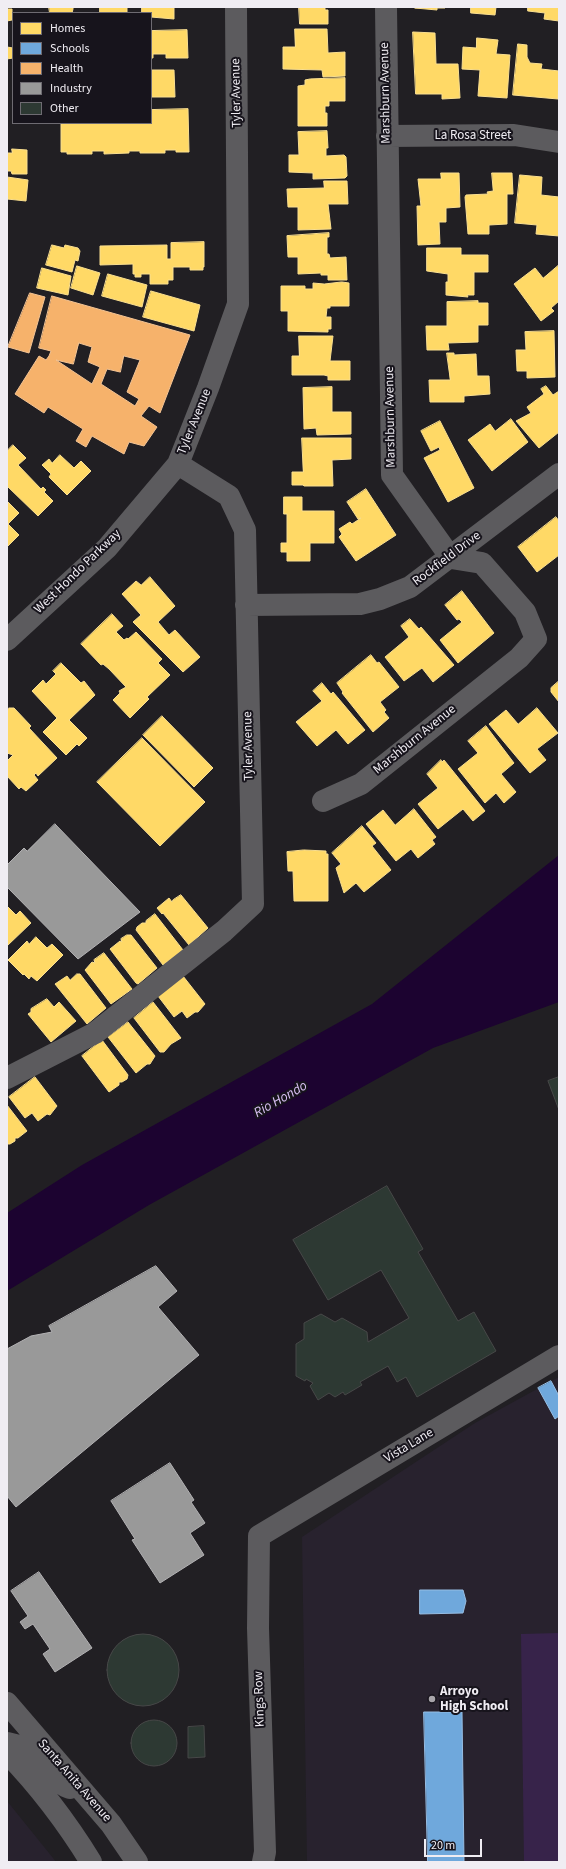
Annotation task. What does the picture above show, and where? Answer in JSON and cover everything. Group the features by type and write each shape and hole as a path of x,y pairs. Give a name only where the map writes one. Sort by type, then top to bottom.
{"main road":[{"name":"Santa Anita Avenue","path":"7,1703 111,1824 137,1862"},
{"path":"7,1743 23,1747 45,1771 65,1786 86,1795"},
{"path":"7,1753 26,1772 79,1842 91,1862"}],"street":[{"name":"Tyler Avenue","path":"7,1078 95,1033 224,932 253,904 245,530 229,496 178,464 208,388 238,304 236,7"},
{"name":"Marshburn Avenue","path":"323,801 361,784 519,658 536,639 526,612 482,562 451,558 392,475 386,7"},
{"name":"La Rosa Street","path":"387,136 514,135 559,142"},
{"name":"West Hondo Parkway","path":"7,640 107,548 178,464"},
{"name":"Rockfield Drive","path":"246,605 360,604 380,599 410,587 451,558 559,474"},
{"name":"Vista Lane","path":"259,1536 559,1356"},
{"name":"Kings Row","path":"259,1536 258,1628 265,1852 263,1862"}],"shaded area":[{"name":"Arroyo High School","path":"559,1377 559,1862 307,1862 302,1537 475,1423"},
{"path":"559,1633 559,1862 524,1862 521,1634"},
{"path":"7,1801 53,1858 56,1862 7,1862"}],"water":[{"name":"Rio Hondo","path":"559,855 559,1002 433,1048 149,1205 7,1291 7,1213 82,1165 372,1004"}],"building: Homes":[{"path":"49,7 73,7 72,12 50,12"},
{"path":"100,7 127,7 127,12 100,12"},
{"path":"142,7 174,7 174,19 152,17 152,12 142,12"},
{"path":"299,7 325,7 325,10 328,10 328,24 300,24"},
{"path":"445,7 437,8 437,10 415,8"},
{"path":"471,7 496,7 495,15 471,13"},
{"path":"528,7 559,7 559,21 544,19 545,13 528,11"},
{"path":"7,9 12,9 12,20 7,21"},
{"path":"295,29 327,29 328,53 345,52 345,76 323,77 322,70 283,69 283,47 295,47"},
{"path":"187,30 188,58 166,58 166,54 153,54 152,58 152,31"},
{"path":"413,32 435,33 436,64 458,64 460,98 442,99 442,94 416,94"},
{"path":"477,38 498,40 496,54 510,55 507,98 478,96 480,70 462,69 463,47 476,48"},
{"path":"518,44 527,45 527,57 530,63 542,64 541,69 559,71 558,99 513,95"},
{"path":"7,47 12,48 12,58 7,59"},
{"path":"152,70 174,70 175,97 152,97"},
{"path":"345,78 345,101 329,101 329,106 325,106 325,113 327,113 327,126 298,126 298,86 305,85 305,80 310,79"},
{"path":"188,109 189,152 165,150 165,153 140,153 140,151 129,151 129,153 104,154 104,151 92,151 92,154 67,154 67,152 61,152 61,124 152,124 152,110"},
{"path":"327,131 328,148 326,148 326,156 344,155 346,157 347,176 345,178 313,179 313,173 289,172 289,155 299,155 298,132"},
{"path":"12,149 27,150 27,174 12,174 11,171 7,171 7,153 12,153"},
{"path":"441,173 459,173 460,207 446,208 446,222 439,222 440,244 418,245 417,206 421,206 418,179 441,179"},
{"path":"492,173 512,173 513,194 507,194 507,224 489,225 489,234 468,234 465,197 466,195 488,194 487,192 493,191"},
{"path":"520,175 542,177 541,195 559,197 559,236 536,234 537,225 515,223"},
{"path":"7,177 28,180 26,201 7,199"},
{"path":"324,181 347,181 348,204 328,204 331,229 298,230 298,207 288,207 287,189 324,188"},
{"path":"329,233 329,237 327,237 327,254 329,254 330,258 346,257 347,280 328,280 328,275 321,275 321,273 298,274 298,257 288,257 287,236"},
{"path":"204,242 203,270 190,270 190,267 173,267 173,280 168,280 168,284 150,284 150,274 141,274 141,277 135,277 135,274 133,274 133,264 100,265 100,246 167,245 167,259 171,259 171,243"},
{"path":"52,245 64,248 65,245 78,248 80,251 78,261 75,260 72,272 46,265"},
{"path":"427,248 461,248 461,255 488,255 488,272 474,272 474,295 467,295 468,297 446,295 446,282 448,282 448,274 427,271"},
{"path":"559,265 559,301 551,308 554,311 541,321 514,284 535,268 543,278"},
{"path":"77,266 100,273 93,295 71,288"},
{"path":"42,268 71,276 68,295 37,288"},
{"path":"108,274 147,285 142,307 102,296"},
{"path":"342,282 349,283 349,306 330,306 330,308 327,308 326,317 331,317 331,329 328,329 328,332 288,331 288,311 281,311 281,286 305,286 305,289 313,289 313,283 324,284"},
{"path":"151,291 200,305 194,331 143,317"},
{"path":"478,301 478,303 488,303 488,325 478,325 478,342 448,343 449,350 427,350 426,326 447,326 447,302"},
{"path":"554,331 555,377 527,378 527,371 517,371 516,350 526,350 525,332"},
{"path":"299,336 333,336 330,361 350,361 350,380 328,380 328,376 324,375 292,375 292,356 299,356"},
{"path":"447,353 454,353 454,355 476,354 477,376 489,376 490,394 464,396 464,402 430,402 429,380 450,380"},
{"path":"546,386 553,395 559,391 559,432 539,448 516,421 531,413 527,407 544,394 541,389"},
{"path":"332,387 332,412 351,412 351,434 317,435 316,428 304,429 303,388"},
{"path":"511,419 528,442 492,471 468,440 490,424 495,431"},
{"path":"440,421 474,488 448,502 424,458 440,450 439,447 431,451 421,431"},
{"path":"302,438 351,438 351,459 332,460 333,486 292,485 292,472 303,472"},
{"path":"13,445 26,458 18,465 41,489 43,487 46,490 44,492 53,501 38,516 7,486 7,451"},
{"path":"60,455 74,468 81,461 91,471 67,495 49,477 51,474 42,465 49,459 52,463"},
{"path":"366,489 396,535 356,561 339,537 342,534 339,529 350,522 352,524 361,518 358,519 347,502"},
{"path":"284,497 302,497 302,511 334,511 334,543 310,543 310,561 287,561 287,552 281,552 281,543 287,543 287,514 284,514"},
{"path":"7,501 19,513 8,524 19,535 7,547"},
{"path":"556,517 559,521 559,555 537,572 518,547"},
{"path":"150,577 175,606 158,622 169,635 175,630 200,657 183,672 133,622 141,615 122,594 136,581 141,585"},
{"path":"462,591 494,633 458,663 440,640 462,622 459,619 457,620 445,605"},
{"path":"112,614 123,626 116,632 124,640 127,638 128,639 136,632 162,659 158,663 170,675 147,697 149,699 130,718 113,700 120,693 119,691 126,687 109,669 103,664 101,665 81,644"},
{"path":"410,619 419,629 421,627 454,665 433,682 422,668 404,681 385,657 409,637 401,626"},
{"path":"371,655 377,663 379,662 399,687 380,702 386,710 384,712 389,718 373,732 342,693 343,692 337,683"},
{"path":"61,663 81,683 84,681 95,695 69,720 87,738 79,746 77,744 66,755 43,732 57,718 32,691 43,680 46,684 56,674 53,671"},
{"path":"559,681 559,702 551,692 551,688"},
{"path":"322,683 331,694 333,692 365,730 348,744 336,730 317,746 296,722 322,701 313,691"},
{"path":"9,708 14,708 31,726 29,728 57,758 38,776 36,773 34,775 38,780 26,791 21,787 19,789 7,776 7,761 13,755 7,753 7,710"},
{"path":"537,708 558,733 537,749 546,760 530,773 489,724 506,710 518,724"},
{"path":"162,716 213,768 194,787 143,735"},
{"path":"486,726 514,763 501,774 516,792 504,803 496,793 485,803 458,769 478,753 468,741"},
{"path":"142,738 205,802 160,846 97,782"},
{"path":"441,760 442,762 444,760 485,811 473,821 463,809 438,829 418,804 438,788 427,774"},
{"path":"414,809 436,837 432,840 435,844 418,858 411,849 396,861 366,824 383,810 395,825"},
{"path":"362,826 376,843 372,846 391,870 364,892 356,883 344,893 336,868 341,864 332,853"},
{"path":"304,850 326,851 326,854 328,854 328,901 294,901 293,871 288,871 287,852"},
{"path":"181,895 208,928 189,945 163,913 162,914 157,908 169,898 172,902"},
{"path":"7,906 16,915 20,911 31,923 7,946"},
{"path":"155,914 183,950 163,965 136,930 137,927 142,923 146,923 146,921"},
{"path":"127,935 131,935 157,968 138,984 110,949 120,941 122,942 121,939"},
{"path":"36,937 47,948 52,944 63,955 37,981 31,976 29,979 24,974 23,975 8,960 27,941 29,944"},
{"path":"104,953 132,989 111,1004 85,970 92,962 95,963 94,960"},
{"path":"77,974 80,974 106,1008 87,1024 55,984 67,976 70,980"},
{"path":"183,976 205,1004 198,1012 195,1012 187,1018 182,1011 174,1017 158,996"},
{"path":"47,999 54,1007 59,1002 76,1021 51,1042 28,1014 31,1012 31,1009"},
{"path":"153,1002 181,1038 171,1044 164,1052 160,1052 134,1018"},
{"path":"128,1022 155,1056 150,1064 147,1064 136,1073 108,1037"},
{"path":"102,1040 128,1075 127,1079 119,1082 119,1085 109,1092 82,1056"},
{"path":"35,1077 57,1106 50,1115 47,1114 38,1121 32,1113 25,1118 9,1097"},
{"path":"7,1105 27,1131 18,1138 15,1138 15,1141 10,1144 7,1144"}],"building: Schools":[{"path":"551,1381 559,1396 559,1416 555,1419 538,1388"},
{"path":"420,1590 463,1590 466,1601 463,1613 420,1614"},
{"path":"424,1712 462,1712 464,1862 428,1862"}],"building: Health":[{"path":"30,293 45,297 29,353 8,347"},
{"path":"52,296 190,335 160,413 149,406 141,416 157,427 144,446 129,442 124,454 92,436 86,447 76,441 83,429 48,407 44,413 15,394 39,356 46,360 49,356 51,351 39,348","holes":["79,343 92,347 88,362 100,367 92,384 56,360 73,364","124,356 140,360 127,392 139,399 135,406 101,384 107,369 120,372"]}],"building: Industry":[{"path":"55,824 140,912 78,959 7,887 7,865 24,848 27,851"},
{"path":"156,1266 177,1291 158,1307 199,1355 16,1507 7,1496 7,1349 31,1336 52,1332 49,1326"},
{"path":"170,1463 194,1500 191,1502 205,1523 190,1533 204,1555 160,1583 132,1540 135,1539 111,1501"},
{"path":"39,1572 92,1648 55,1672 43,1654 50,1649 33,1624 25,1629 20,1622 28,1616 11,1591"}],"building: Other":[{"path":"559,1077 559,1110 548,1081"},
{"path":"387,1186 423,1249 418,1252 458,1321 474,1312 496,1351 417,1397 406,1377 397,1382 388,1366 360,1382 362,1385 345,1395 343,1392 335,1397 329,1393 318,1400 310,1386 313,1383 296,1376 296,1344 304,1339 304,1323 321,1314 335,1322 342,1318 367,1332 368,1342 409,1318 381,1270 328,1300 293,1240"},
{"path":"136,1634 150,1634 169,1644 179,1663 179,1677 169,1696 150,1706 136,1706 117,1696 107,1677 107,1663 117,1644"},
{"path":"154,1720 167,1724 173,1730 177,1743 173,1756 167,1762 154,1766 141,1762 135,1756 131,1743 135,1730 141,1724"},
{"path":"204,1726 205,1757 188,1758 188,1727"}],"place":[{"name":"Arroyo High School","path":"432,1699"}]}
